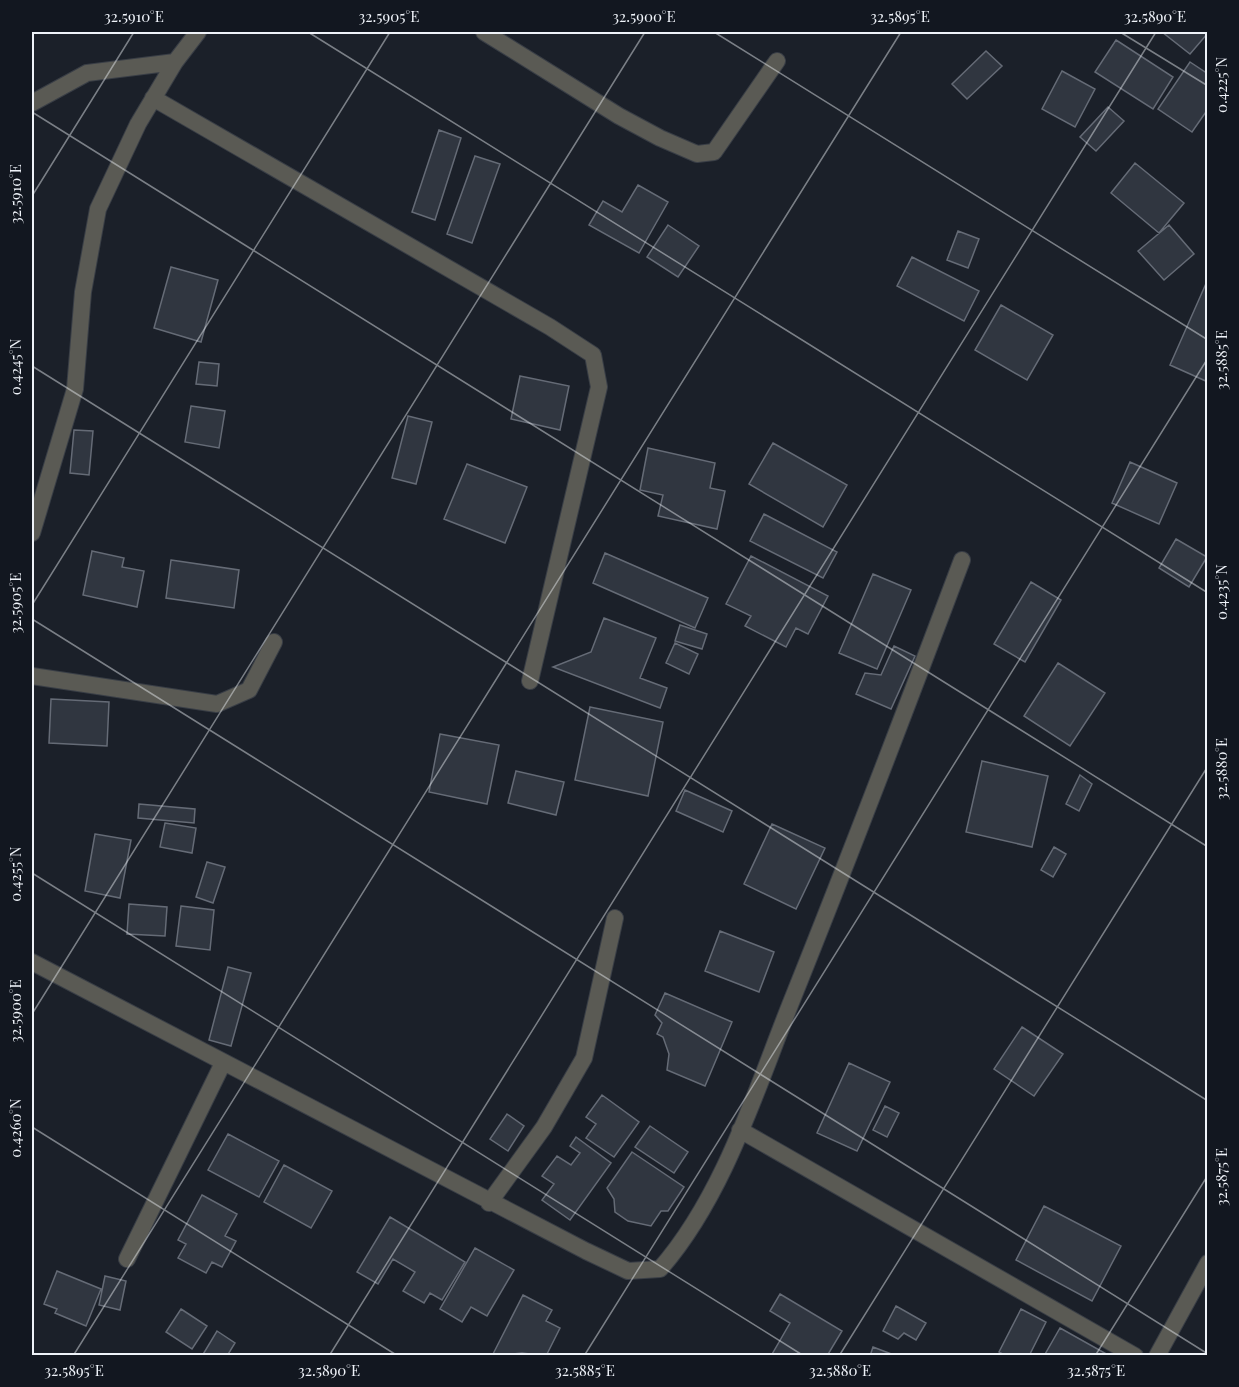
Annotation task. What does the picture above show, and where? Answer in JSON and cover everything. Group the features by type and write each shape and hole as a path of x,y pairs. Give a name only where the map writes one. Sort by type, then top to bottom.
{"street":[{"path":"32,533 75,389 83,292 98,209 138,124 175,62 198,32"},
{"path":"484,32 619,116 697,154 714,152 777,61"},
{"path":"32,103 87,73 175,62"},
{"path":"153,98 550,327 593,355 599,387 530,681"},
{"path":"32,962 489,1203 628,1271 660,1269 685,1241 740,1130 847,864 962,560"},
{"path":"32,676 217,704 249,690 274,642"},
{"path":"489,1203 544,1127 584,1058 615,918"},
{"path":"127,1259 223,1063"},
{"path":"740,1130 1135,1356"},
{"path":"1157,1356 1208,1263"}],"building":[{"path":"1162,32 1208,32 1208,33 1190,54"},
{"path":"1116,40 1173,77 1153,109 1095,72"},
{"path":"986,51 1002,66 967,99 952,84"},
{"path":"1190,62 1208,74 1208,109 1192,132 1158,109"},
{"path":"1062,71 1095,89 1075,127 1042,109"},
{"path":"1108,107 1124,121 1096,151 1080,137"},
{"path":"439,130 461,138 435,220 412,212"},
{"path":"475,156 500,164 472,243 447,234"},
{"path":"1135,163 1184,203 1159,233 1111,193"},
{"path":"638,185 668,202 639,253 589,225 603,201 622,212"},
{"path":"668,225 699,246 678,277 647,257"},
{"path":"1169,225 1194,254 1164,280 1138,251"},
{"path":"958,231 979,239 968,268 947,260"},
{"path":"912,257 979,291 964,321 897,286"},
{"path":"171,267 218,280 201,342 154,328"},
{"path":"1208,279 1208,382 1170,365"},
{"path":"1001,305 1053,335 1027,380 975,350"},
{"path":"199,362 219,364 217,386 196,384"},
{"path":"520,376 569,386 560,430 511,419"},
{"path":"191,406 225,411 219,448 185,442"},
{"path":"408,416 432,422 416,484 392,478"},
{"path":"74,430 93,431 89,475 70,473"},
{"path":"773,443 847,485 823,527 749,484"},
{"path":"648,448 715,463 710,488 725,491 717,529 658,516 663,495 640,490"},
{"path":"1130,462 1177,483 1159,524 1112,503"},
{"path":"467,464 527,487 505,543 444,519"},
{"path":"764,514 837,552 823,578 750,541"},
{"path":"1176,539 1207,557 1189,587 1159,568"},
{"path":"92,551 124,558 122,567 144,571 137,607 83,595"},
{"path":"605,553 708,598 695,628 593,583"},
{"path":"751,556 828,596 808,634 796,628 786,647 745,626 751,616 726,604"},
{"path":"171,560 239,570 234,608 166,598"},
{"path":"873,574 911,590 877,669 839,653"},
{"path":"1031,582 1061,600 1025,662 994,644"},
{"path":"604,618 656,638 640,678 667,688 660,708 553,667 591,652"},
{"path":"680,625 707,634 702,649 675,641"},
{"path":"675,643 698,654 689,674 666,663"},
{"path":"894,646 915,656 891,709 856,694 865,673 881,675"},
{"path":"1058,663 1105,693 1070,746 1024,716"},
{"path":"51,699 109,702 107,746 49,743"},
{"path":"590,707 663,722 648,796 575,780"},
{"path":"440,734 499,745 487,804 429,792"},
{"path":"982,761 1048,776 1032,847 966,832"},
{"path":"516,771 564,782 556,815 508,803"},
{"path":"1080,775 1092,784 1079,811 1066,804"},
{"path":"685,790 732,811 723,832 676,811"},
{"path":"139,804 195,809 194,823 138,818"},
{"path":"165,823 196,828 192,853 160,847"},
{"path":"772,824 825,848 796,909 744,884"},
{"path":"95,834 131,840 120,898 85,891"},
{"path":"1054,847 1066,854 1053,877 1041,870"},
{"path":"207,862 225,867 213,903 196,897"},
{"path":"129,904 167,907 165,936 127,934"},
{"path":"181,906 214,910 210,950 176,946"},
{"path":"720,931 774,952 759,992 705,971"},
{"path":"228,967 251,973 231,1046 209,1040"},
{"path":"665,993 732,1022 705,1086 667,1070 669,1054 663,1037 657,1034 662,1023 655,1015"},
{"path":"1022,1027 1063,1054 1034,1096 994,1069"},
{"path":"849,1063 890,1082 857,1151 817,1133"},
{"path":"602,1095 639,1122 614,1157 586,1138 596,1124 586,1117"},
{"path":"885,1106 899,1113 887,1137 873,1130"},
{"path":"507,1114 524,1126 508,1151 490,1139"},
{"path":"650,1126 688,1152 674,1173 635,1147"},
{"path":"228,1134 279,1161 259,1197 208,1170"},
{"path":"576,1137 611,1163 570,1220 542,1200 554,1184 542,1176 557,1156 571,1165 580,1153 570,1146"},
{"path":"632,1152 684,1187 668,1211 661,1211 651,1226 628,1221 615,1212 614,1199 607,1188"},
{"path":"284,1165 332,1191 311,1228 264,1202"},
{"path":"202,1195 237,1214 225,1236 236,1241 222,1267 212,1262 206,1273 178,1258 186,1244 178,1240"},
{"path":"1044,1206 1121,1246 1092,1301 1016,1260"},
{"path":"390,1217 465,1262 442,1300 430,1293 424,1303 403,1291 415,1272 393,1259 378,1284 357,1272"},
{"path":"475,1248 514,1270 487,1316 471,1307 462,1322 440,1309"},
{"path":"57,1271 101,1289 86,1326 55,1313 57,1309 44,1304"},
{"path":"105,1276 126,1281 120,1310 99,1305"},
{"path":"780,1294 842,1331 827,1356 771,1356 790,1323 770,1311"},
{"path":"523,1295 552,1310 546,1321 560,1328 546,1356 522,1353 492,1356"},
{"path":"896,1306 926,1323 916,1340 904,1333 898,1339 883,1331"},
{"path":"181,1309 207,1326 192,1349 166,1332"},
{"path":"1021,1309 1046,1322 1029,1356 1006,1356 999,1352"},
{"path":"1060,1328 1110,1356 1044,1356"},
{"path":"217,1331 235,1343 227,1356 202,1356"},
{"path":"873,1347 894,1355 870,1356"}]}
